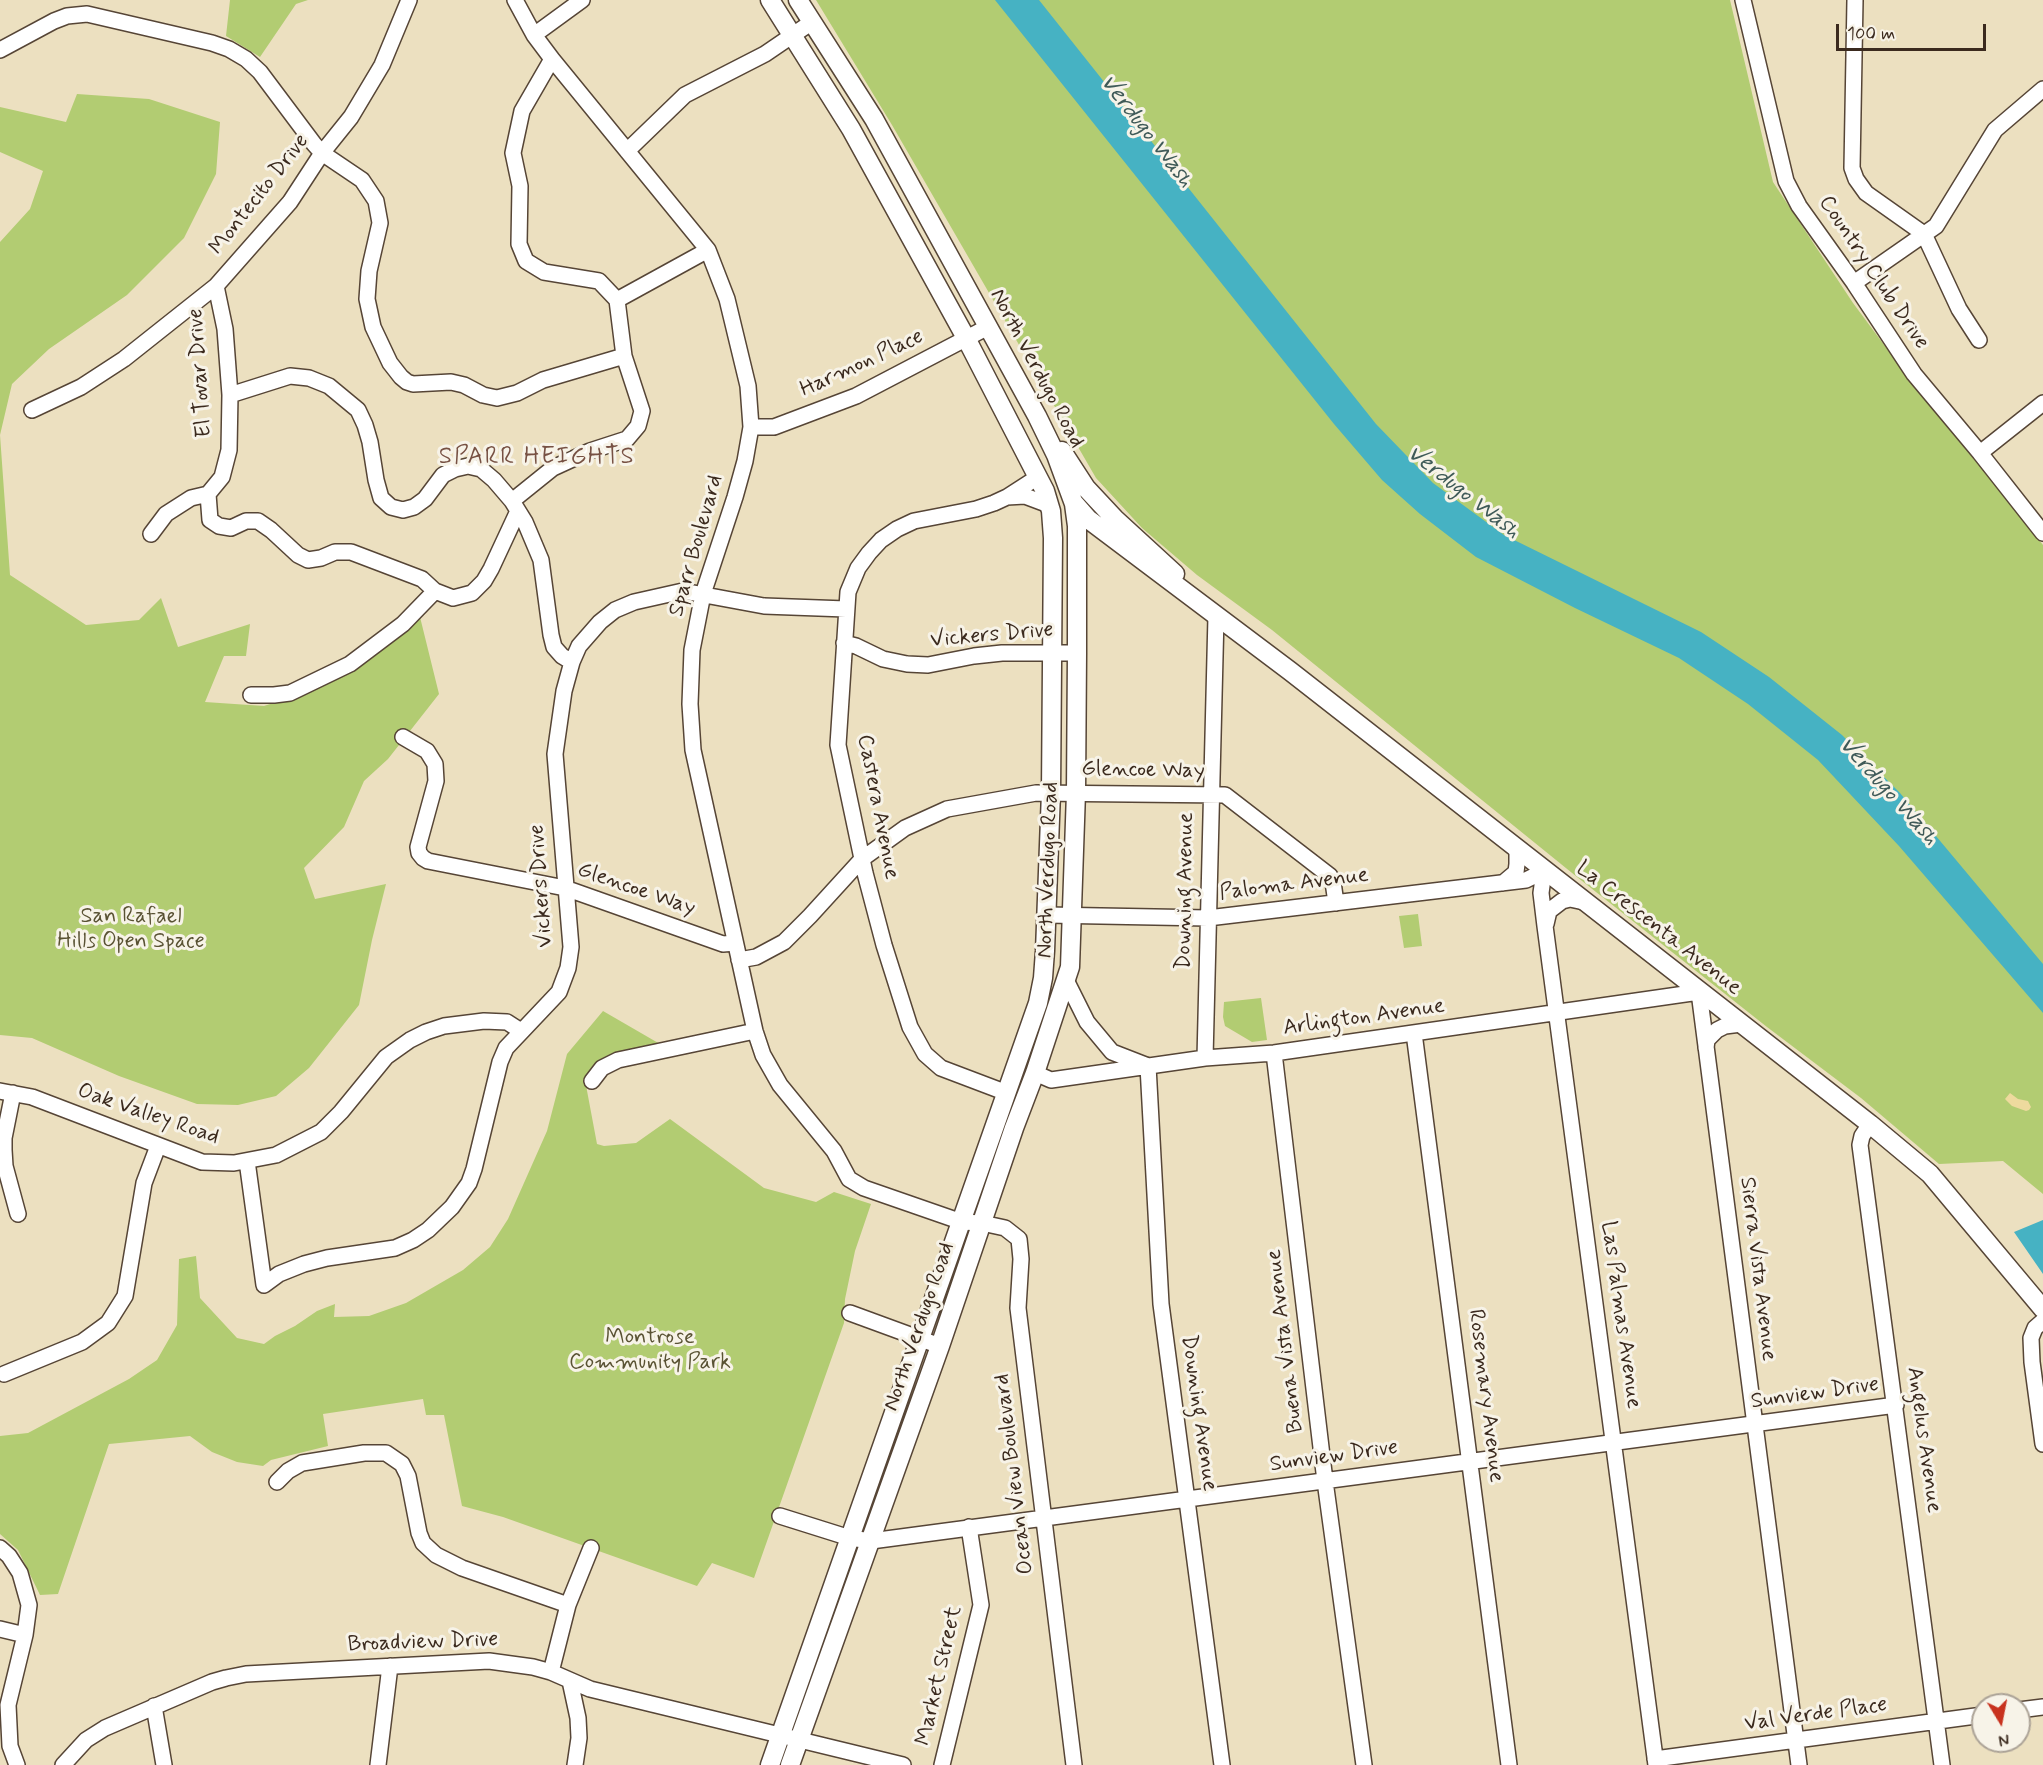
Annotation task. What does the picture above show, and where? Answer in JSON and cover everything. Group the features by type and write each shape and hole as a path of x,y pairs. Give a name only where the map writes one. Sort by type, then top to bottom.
{"main road":[{"name":"North Verdugo Road","path":"770,0 851,129 966,338 1038,477 1049,505 1053,538 1052,792 1043,978 1038,1004 770,1765"},
{"name":"North Verdugo Road","path":"790,1765 940,1346 1070,967 1076,792 1077,653 1077,526 1074,504 1056,455 1037,416 874,119 798,0"},
{"name":"La Crescenta Avenue","path":"1037,416 1086,488 1115,519 1164,562 1216,616"},
{"name":"La Crescenta Avenue","path":"1010,425 1053,482 1088,519 1870,1124 1930,1174 2043,1309"}],"street":[{"name":"Montecito Drive","path":"32,410 81,387 124,359 216,286 290,202 322,153 351,117 387,55 409,0"},
{"name":"Sparr Boulevard","path":"515,0 534,35 552,59 708,250 728,299 748,386 751,427 735,497 703,594 692,650 690,704 693,750 755,1031 763,1055 780,1084 834,1151 849,1179"},
{"path":"534,35 582,0"},
{"name":"Country Club Drive","path":"1743,0 1786,181 1799,206 1854,283 1914,374 2043,533"},
{"path":"1855,0 1852,168 1856,179 1866,193 1924,234 1959,309 1978,340"},
{"path":"0,50 54,21 77,14 119,20 218,45 246,59 260,72 322,153 362,180 370,191 378,207 380,223 369,271 367,299 373,327 390,363 401,377 413,384 451,382 497,398 517,393 543,380 624,356"},
{"path":"627,151 685,95 765,54 812,22"},
{"path":"151,534 166,514 190,498 208,494 210,520 219,526 231,528 246,521 258,521 298,555 308,560 335,552 351,552 423,579 435,591 453,598 472,593 484,581 491,569 515,506 553,468 590,451 621,442 632,435 640,421 642,408 624,356 618,300 599,280 544,272 526,261 519,244 520,186 513,153 522,111 552,59"},
{"path":"1854,283 1936,226 1995,129 2043,89"},
{"path":"618,300 708,250"},
{"name":"El Tovar Drive","path":"208,494 222,477 229,450 230,395 225,330 216,286"},
{"name":"Harmon Place","path":"751,427 781,425 856,396 988,327"},
{"path":"230,395 290,376 309,378 328,386 358,410 370,442 375,480 381,498 391,507 403,510 414,507 425,499 443,475 455,469 468,466 481,469 494,480 515,506 533,539 541,560 554,647 572,662"},
{"path":"1980,453 2043,403"},
{"name":"Castera Avenue","path":"1007,1093 940,1068 932,1062 910,1027 884,945 862,858 838,745 848,592 858,568 869,553 881,540 914,521 976,509 1007,497 1038,477"},
{"name":"Castera Avenue","path":"1007,497 1025,496 1049,505"},
{"path":"251,695 290,693 350,664 403,624 435,591"},
{"name":"Vickers Drive","path":"247,1161 264,1285 279,1274 304,1264 327,1258 395,1248 428,1230 452,1207 469,1183 500,1062 506,1048 559,992 568,968 571,947 555,754 558,723 572,662 588,634 615,610 634,602 683,591 764,606 846,609"},
{"name":"Downing Avenue","path":"1205,1059 1216,616"},
{"name":"Vickers Drive","path":"844,643 883,659 928,665 993,654 1077,653"},
{"name":"Glencoe Way","path":"403,737 427,751 435,764 437,773 420,838 419,853 428,861 565,888 723,944 735,943"},
{"name":"Glencoe Way","path":"739,960 756,957 784,942 862,858 905,828 947,809 1052,792 1228,796 1324,871 1333,882 1336,903"},
{"path":"1503,883 1516,872 1516,849"},
{"name":"Paloma Avenue","path":"1047,915 1208,918 1526,880 1544,871"},
{"name":"Las Palmas Avenue","path":"1544,871 1541,882 1545,927 1656,1762"},
{"path":"1545,927 1548,910 1554,906 1570,899 1584,902"},
{"path":"1658,998 1667,992 1672,971"},
{"path":"1066,980 1087,1022 1113,1052 1148,1066"},
{"name":"Arlington Avenue","path":"1035,1073 1051,1080 1205,1059 1274,1053 1699,992"},
{"name":"Sierra Vista Avenue","path":"1699,992 1799,1765"},
{"name":"Oak Valley Road","path":"7,1092 32,1097 202,1162 220,1164 247,1161 276,1155 321,1132 341,1112 386,1057 410,1040 444,1026 464,1022 507,1022 521,1031"},
{"path":"1706,1048 1707,1040 1717,1030 1725,1026 1741,1024"},
{"path":"592,1081 602,1068 618,1060 755,1031"},
{"name":"Rosemary Avenue","path":"1414,1033 1509,1765"},
{"name":"Buena Vista Avenue","path":"1274,1053 1325,1481 1364,1765"},
{"name":"Downing Avenue","path":"1148,1066 1161,1305 1222,1765"},
{"path":"7,1092 5,1166 18,1214"},
{"name":"Angelus Avenue","path":"1870,1124 1862,1136 1860,1145 1942,1765"},
{"path":"4,1374 82,1341 94,1335 108,1323 125,1296 144,1184 158,1146"},
{"name":"Ocean View Boulevard","path":"849,1179 864,1188 962,1222 1005,1228 1019,1239 1022,1249 1018,1308 1074,1765"},
{"path":"850,1313 940,1346"},
{"path":"2043,1321 2035,1328 2031,1338 2043,1444"},
{"name":"Sunview Drive","path":"780,1516 850,1538 870,1540 1896,1405"},
{"path":"277,1482 288,1471 302,1463 364,1453 386,1453 402,1464 408,1476 419,1533 423,1543 436,1555 455,1565 568,1605"},
{"name":"Market Street","path":"942,1765 981,1605 969,1527"},
{"path":"0,1548 9,1556 20,1573 27,1593 28,1615 25,1635 8,1705 10,1746 17,1765"},
{"path":"551,1672 568,1605 591,1548"},
{"path":"0,1629 25,1635"},
{"name":"Broadview Drive","path":"63,1765 86,1740 105,1728 212,1682 246,1674 489,1661 514,1663 551,1672 590,1689 903,1765"},
{"path":"378,1765 390,1666"},
{"path":"570,1681 578,1718 579,1738 575,1765"},
{"path":"154,1706 164,1765"},
{"name":"Val Verde Place","path":"1656,1762 1971,1717"}],"green space":[{"path":"230,0 308,0 296,4 260,57 226,36"},
{"path":"816,0 1730,0 1773,182 1853,303 1905,373 2043,545 2043,1194 2003,1161 1939,1164 1861,1098 1577,877 1272,630 1197,575 1142,528 1096,478 892,125"},
{"path":"77,94 149,99 220,122 216,174 184,238 127,295 49,349 12,384 0,435 0,242 30,209 43,171 0,152 0,107 66,122"},
{"name":"San Rafael Hills Open Space","path":"0,435 10,575 86,625 139,620 161,598 178,647 250,624 246,656 224,656 205,702 264,706 304,693 420,617 439,694 388,759 364,781 344,827 304,868 315,899 386,884 359,1005 309,1068 276,1096 238,1105 197,1104 119,1076 32,1038 0,1035"},
{"path":"1418,914 1422,946 1404,948 1399,916"},
{"path":"1261,998 1267,1040 1252,1042 1225,1026 1224,1002"},
{"name":"Montrose Community Park","path":"603,1011 660,1044 585,1080 597,1144 604,1146 636,1143 670,1119 764,1188 816,1202 834,1192 871,1204 855,1251 845,1299 844,1323 754,1578 712,1563 697,1586 503,1517 462,1506 444,1415 426,1415 423,1399 323,1414 328,1446 271,1460 263,1466 237,1462 212,1452 190,1436 109,1444 58,1594 40,1595 18,1550 0,1534 0,1436 28,1433 129,1379 157,1360 177,1325 179,1259 196,1256 200,1298 237,1338 264,1344 317,1311 335,1304 334,1317 369,1316 406,1303 463,1270 490,1247 508,1219 547,1131 567,1054"}],"sand":[{"path":"2010,1093 2018,1099 2028,1101 2031,1107 2029,1110 2012,1106 2005,1099"}],"water":[{"name":"Verdugo Wash","path":"995,0 1039,0 1376,424 1433,483 1504,535 1701,632 1769,677 1842,735 1900,793 2043,964 2043,1013 1899,846 1818,760 1748,704 1679,658 1476,557 1420,514 1382,480 1334,424"},
{"path":"2043,1220 2043,1274 2014,1232"}],"district":[{"name":"SPARR HEIGHTS","path":"537,458"}]}
